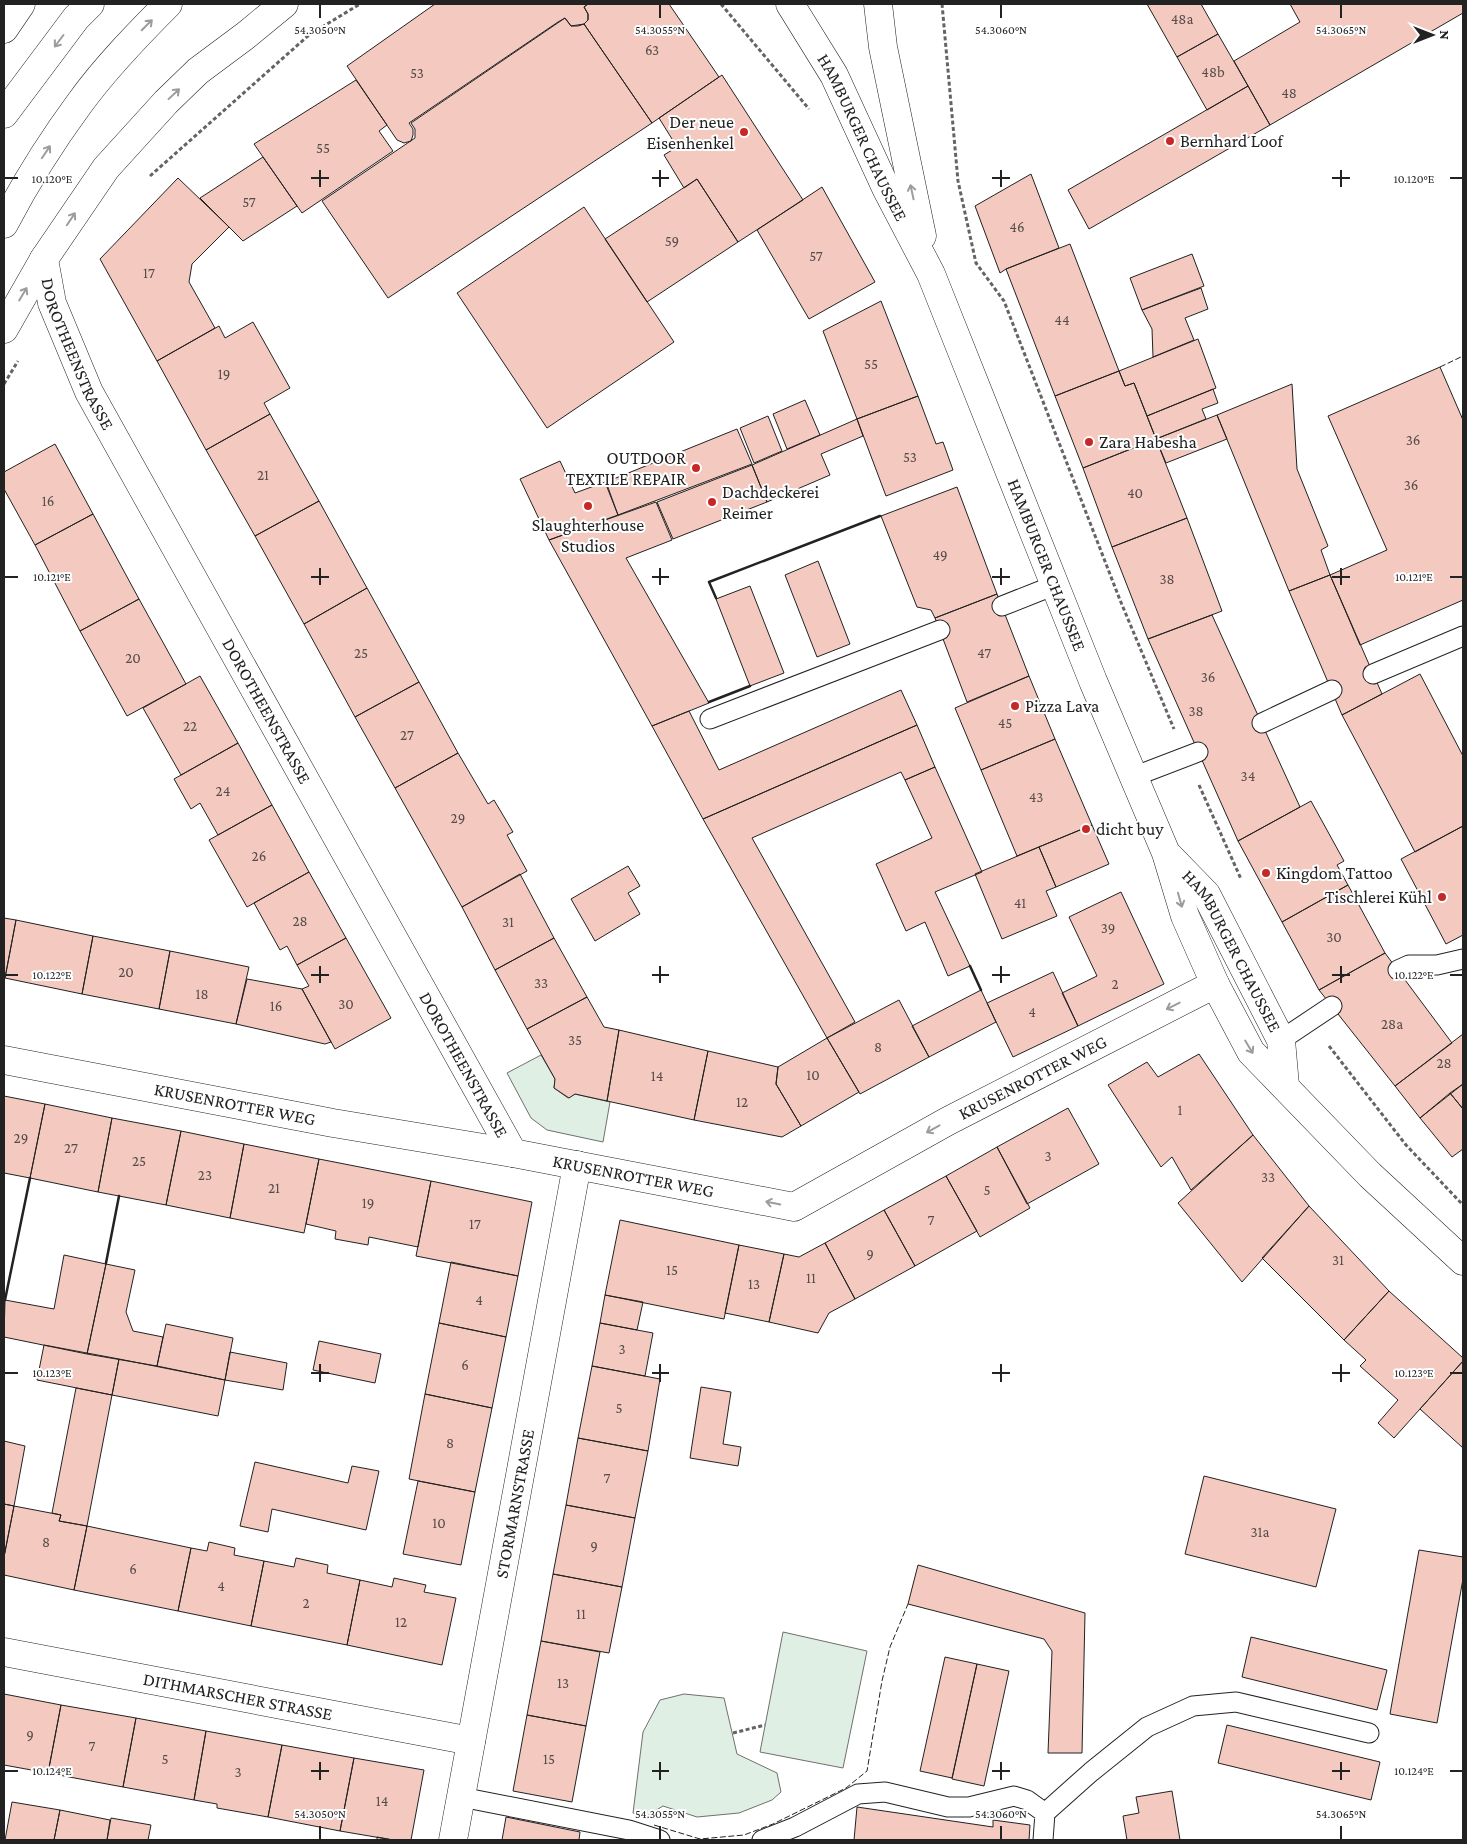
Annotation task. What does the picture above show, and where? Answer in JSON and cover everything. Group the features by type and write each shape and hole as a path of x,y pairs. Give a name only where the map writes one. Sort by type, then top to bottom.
{"main road":[{"path":"4,29 21,4"},
{"path":"4,114 76,18 90,4"},
{"path":"4,224 29,178 80,103 134,39 168,4"},
{"path":"4,329 44,259 106,168 166,102 198,71 284,4"},
{"name":"HAMBURGER CHAUSSEE","path":"790,4 834,75 886,188 931,274 1055,585 1166,853 1185,916 1215,984 1251,1052 1370,1175 1463,1261"},
{"name":"HAMBURGER CHAUSSEE","path":"878,4 885,57 913,197 931,274"},
{"name":"DOROTHEENSTRASSE","path":"44,259 52,303 89,392 513,1153"},
{"name":"HAMBURGER CHAUSSEE","path":"1166,853 1206,894 1281,1040 1285,1086"},
{"name":"KRUSENROTTER WEG","path":"4,1060 333,1123 513,1153 794,1207 948,1121 1215,984"},
{"name":"STORMARNSTRASSE","path":"453,1840 577,1165"},
{"name":"DITHMARSCHER STRASSE","path":"4,1652 470,1741"}],"lane":[{"path":"1002,606 1055,585"},
{"path":"710,719 940,630"},
{"path":"1373,674 1463,636"},
{"path":"1262,723 1332,690"},
{"path":"1133,777 1192,754"},
{"path":"1398,970 1409,965 1436,965 1463,959"},
{"path":"1281,1040 1308,1020 1332,1006"},
{"path":"1043,1840 1045,1813 1091,1772 1146,1728 1194,1706 1236,1702 1369,1733"},
{"path":"762,1840 795,1827 858,1794 885,1792 948,1808 969,1807 1014,1796 1027,1800 1045,1813"},
{"path":"461,1797 629,1830 660,1840"}],"path":[{"path":"147,179 308,35 360,4"},
{"path":"942,4 958,181 976,263 1004,302 1120,600 1192,754 1244,884"},
{"path":"4,384 20,358"},
{"path":"1308,1020 1406,1145 1463,1204"},
{"path":"733,1734 765,1726"}],"green space":[{"path":"541,1055 555,1079 554,1088 568,1098 575,1094 610,1102 603,1142 547,1130 531,1118 507,1073"},
{"path":"783,1632 867,1651 843,1768 760,1752"},
{"path":"684,1694 724,1698 737,1754 777,1773 781,1792 772,1800 739,1813 697,1817 663,1806 645,1817 633,1813 643,1732 660,1700"}],"building":[{"path":"435,4 588,4 584,7 588,14 588,20 578,26 571,26 565,18 558,22 409,123 413,129 413,135 411,141 404,143 397,140 347,66"},
{"path":"588,4 669,4 719,77 652,123 584,24 588,20 588,14 584,7"},
{"path":"1147,4 1201,4 1218,34 1177,57"},
{"path":"1290,4 1463,4 1463,13 1270,125 1234,61 1300,22"},
{"path":"565,18 571,26 584,24 652,123 388,298 322,201 415,138 415,129 411,123"},
{"path":"1218,34 1248,86 1207,110 1177,57"},
{"path":"722,75 803,200 738,242 697,179 684,188 664,155 677,147 659,118"},
{"path":"356,80 387,125 379,131 393,151 302,213 254,144"},
{"path":"1248,86 1270,125 1089,229 1068,190"},
{"path":"263,157 297,206 243,241 200,198"},
{"path":"1031,174 1059,248 1000,273 975,206"},
{"path":"178,178 229,227 192,264 189,282 215,328 157,361 100,259"},
{"path":"697,179 738,242 647,302 605,239"},
{"path":"822,187 875,282 809,319 757,230"},
{"path":"584,207 674,342 547,428 457,293"},
{"path":"1070,244 1119,371 1055,396 1006,269"},
{"path":"1192,254 1204,286 1142,310 1130,278"},
{"path":"1201,288 1208,309 1185,318 1194,340 1153,357 1152,329 1142,310"},
{"path":"881,301 918,396 857,419 823,331"},
{"path":"253,322 290,388 264,403 270,414 206,450 157,361 219,326 225,338"},
{"path":"1198,339 1216,388 1147,416 1134,383 1125,386 1119,371"},
{"path":"1440,367 1463,420 1463,600 1360,645 1330,575 1387,550 1328,416"},
{"path":"1119,371 1125,386 1134,383 1156,439 1083,468 1055,396"},
{"path":"1292,384 1297,469 1328,546 1321,550 1330,575 1289,591 1217,415"},
{"path":"1213,389 1218,403 1202,409 1206,419 1156,439 1147,416"},
{"path":"918,396 936,444 943,442 953,470 886,496 857,419"},
{"path":"805,400 820,435 787,449 773,414"},
{"path":"270,414 319,501 255,536 206,450"},
{"path":"1217,415 1227,439 1166,463 1156,439"},
{"path":"768,416 782,451 754,463 740,428"},
{"path":"857,419 863,436 821,454 830,475 767,502 752,465"},
{"path":"737,429 752,464 618,515 606,482"},
{"path":"1156,439 1187,518 1112,547 1083,468"},
{"path":"55,444 93,514 35,545 4,489 4,472"},
{"path":"560,461 575,493 605,482 618,515 549,540 520,479"},
{"name":"Dachdeckerei Reimer","path":"752,465 767,502 673,539 657,502"},
{"path":"957,487 997,594 935,618 931,610 917,607 881,516"},
{"path":"319,501 367,588 304,624 255,536"},
{"path":"656,502 672,540 626,558 709,703 652,726 549,540"},
{"path":"93,514 139,599 80,631 35,545"},
{"path":"1187,518 1222,611 1148,639 1112,547"},
{"path":"818,561 850,644 817,657 785,575"},
{"path":"1330,575 1382,694 1342,715 1289,591"},
{"path":"750,586 784,673 750,686 716,599"},
{"path":"367,588 419,682 355,717 304,624"},
{"path":"997,594 1029,676 967,702 935,618"},
{"path":"139,599 186,684 127,716 80,631"},
{"path":"1212,615 1300,807 1238,841 1148,639"},
{"path":"1420,674 1463,756 1463,826 1415,852 1342,715"},
{"path":"200,676 238,743 181,775 143,708"},
{"path":"1029,676 1055,739 981,770 955,708"},
{"path":"419,682 458,753 395,788 355,717"},
{"path":"901,690 917,725 703,819 652,726 689,711 719,770"},
{"path":"917,725 935,767 905,780 901,772 752,838 855,1022 827,1038 703,819"},
{"path":"1055,739 1092,825 1017,856 981,770"},
{"path":"238,743 272,805 218,835 200,803 191,809 174,779"},
{"path":"458,753 488,804 494,800 513,832 507,835 527,871 462,907 395,788"},
{"path":"935,767 982,872 935,892 970,966 948,976 925,922 906,931 876,864 932,838 905,780"},
{"path":"1311,801 1344,861 1337,865 1348,885 1282,922 1238,841"},
{"path":"272,805 309,872 247,907 209,840"},
{"path":"1092,825 1109,864 1056,887 1039,847"},
{"name":"Tischlerei Kühl","path":"1463,826 1463,935 1446,944 1401,859"},
{"path":"1039,847 1056,887 1046,891 1057,916 1002,939 975,874"},
{"path":"628,866 640,886 628,893 640,914 595,941 571,899"},
{"path":"309,872 346,938 297,965 287,946 280,950 254,903"},
{"path":"520,874 554,938 495,970 462,907"},
{"path":"1348,885 1385,953 1319,990 1282,922"},
{"path":"1121,892 1164,984 1078,1026 1062,993 1097,976 1069,917"},
{"path":"4,918 16,920 5,978 4,978"},
{"path":"16,920 93,936 82,994 5,978"},
{"path":"93,936 170,951 159,1009 82,994"},
{"path":"346,938 391,1018 335,1049 302,989 309,986 297,965"},
{"path":"554,938 587,997 527,1029 495,970"},
{"path":"170,951 249,967 236,1024 159,1009"},
{"path":"1385,953 1452,1043 1395,1086 1319,990"},
{"path":"1053,972 1078,1026 1013,1057 987,1003"},
{"path":"247,979 302,989 331,1042 325,1044 236,1024"},
{"path":"981,990 996,1022 929,1057 912,1026"},
{"path":"587,997 604,1027 619,1030 607,1101 575,1094 569,1098 554,1088 555,1079 527,1029"},
{"path":"899,1000 929,1057 860,1094 827,1038"},
{"path":"619,1030 708,1051 694,1120 607,1101"},
{"path":"1463,1034 1463,1084 1420,1118 1395,1086"},
{"path":"827,1038 859,1092 801,1126 776,1084 778,1067"},
{"path":"708,1051 778,1067 776,1084 801,1126 782,1137 694,1120"},
{"path":"1199,1054 1253,1135 1191,1190 1172,1157 1161,1167 1108,1085 1147,1062 1158,1077"},
{"path":"1463,1084 1463,1109 1450,1093"},
{"path":"1450,1093 1463,1109 1463,1149 1452,1157 1420,1118"},
{"path":"4,1096 45,1104 30,1178 4,1173"},
{"path":"45,1104 112,1118 98,1192 30,1178"},
{"path":"1068,1108 1099,1164 1027,1204 997,1147"},
{"path":"112,1118 181,1131 166,1205 98,1192"},
{"path":"181,1131 244,1144 230,1218 166,1205"},
{"path":"1253,1135 1309,1206 1242,1282 1178,1203"},
{"path":"244,1144 319,1159 304,1233 230,1218"},
{"path":"997,1147 1030,1208 980,1237 946,1176"},
{"path":"319,1159 431,1181 418,1247 369,1237 368,1245 335,1239 336,1231 306,1224"},
{"path":"946,1176 977,1231 915,1266 884,1210"},
{"path":"431,1181 532,1202 518,1276 416,1256"},
{"path":"1309,1206 1389,1291 1344,1340 1262,1258"},
{"path":"884,1210 915,1266 855,1299 825,1243"},
{"path":"620,1220 739,1245 724,1319 605,1295"},
{"path":"825,1243 855,1299 829,1313 818,1333 769,1322 784,1254 799,1257"},
{"path":"739,1245 784,1254 769,1322 725,1313"},
{"path":"64,1255 106,1264 87,1354 4,1337 5,1300 54,1309"},
{"path":"451,1262 518,1276 506,1337 439,1323"},
{"path":"106,1264 135,1270 126,1312 133,1331 163,1337 157,1366 87,1354"},
{"path":"1389,1291 1463,1358 1463,1361 1394,1438 1378,1423 1398,1400 1360,1366 1366,1360 1344,1340"},
{"path":"605,1295 643,1302 637,1330 600,1323"},
{"path":"439,1323 506,1337 492,1408 425,1394"},
{"path":"600,1323 653,1333 645,1376 592,1366"},
{"path":"166,1324 233,1338 225,1380 157,1366"},
{"path":"319,1341 381,1354 375,1383 313,1370"},
{"path":"44,1345 119,1359 112,1395 37,1380"},
{"path":"230,1352 287,1363 283,1390 225,1380"},
{"path":"119,1359 225,1380 218,1416 112,1395"},
{"path":"1463,1361 1463,1448 1420,1409"},
{"path":"592,1366 660,1379 648,1451 578,1438"},
{"path":"701,1387 731,1392 723,1444 741,1447 738,1466 690,1458"},
{"path":"76,1388 112,1395 87,1526 59,1521 61,1515 52,1513"},
{"path":"425,1394 492,1408 475,1492 409,1479"},
{"path":"578,1438 648,1451 635,1518 566,1505"},
{"path":"4,1441 25,1446 14,1506 4,1504"},
{"path":"255,1462 348,1483 352,1466 379,1471 366,1530 272,1509 268,1532 240,1526"},
{"path":"1204,1476 1336,1509 1316,1587 1185,1554"},
{"path":"418,1481 475,1492 461,1565 403,1554"},
{"path":"4,1504 14,1506 4,1557"},
{"path":"566,1505 635,1518 622,1587 553,1574"},
{"path":"14,1506 61,1515 59,1521 87,1526 74,1590 4,1575 4,1557"},
{"path":"87,1526 191,1548 178,1611 74,1590"},
{"path":"209,1542 235,1548 234,1555 264,1561 251,1626 178,1611 191,1548 207,1551"},
{"path":"1419,1550 1463,1557 1463,1579 1437,1723 1390,1714"},
{"path":"296,1558 328,1565 327,1573 360,1580 347,1645 251,1626 264,1561 294,1567"},
{"path":"918,1565 1085,1613 1082,1753 1048,1753 1052,1651 1044,1639 908,1604"},
{"path":"553,1574 622,1587 609,1653 541,1641"},
{"path":"394,1578 426,1585 424,1592 456,1598 442,1665 347,1645 360,1580 392,1587"},
{"path":"1251,1637 1387,1670 1377,1710 1242,1677"},
{"path":"541,1641 600,1652 586,1726 527,1715"},
{"path":"945,1657 977,1664 952,1778 920,1771"},
{"path":"977,1664 1009,1671 984,1786 952,1779"},
{"path":"4,1694 61,1705 48,1773 4,1765"},
{"path":"61,1705 136,1718 123,1787 48,1773"},
{"path":"527,1715 586,1726 572,1802 513,1791"},
{"path":"136,1718 206,1731 194,1800 123,1787"},
{"path":"1227,1725 1380,1762 1371,1800 1218,1763"},
{"path":"206,1731 282,1745 268,1817 217,1808 217,1804 194,1800"},
{"path":"282,1745 354,1758 340,1831 268,1817"},
{"path":"354,1758 424,1770 411,1840 393,1840 340,1831"},
{"path":"1172,1791 1180,1840 1127,1840 1123,1816 1139,1813 1136,1797"},
{"path":"12,1802 60,1810 54,1840 5,1840"},
{"path":"857,1807 993,1827 993,1820 1030,1825 1029,1840 854,1840"},
{"path":"60,1810 110,1820 107,1840 54,1840"},
{"path":"506,1817 580,1832 579,1840 502,1840"},
{"path":"111,1818 151,1825 148,1840 107,1840"},
{"path":"377,1837 393,1840 377,1840"}],"fence":[{"path":"1440,367 1463,356"},
{"path":"654,1825 700,1839 744,1835 773,1824 846,1788 867,1771 882,1681 890,1647 908,1604"}],"wall":[{"path":"716,598 709,582 880,516"},
{"path":"709,702 750,686"},
{"path":"970,966 981,990"},
{"path":"5,1300 30,1178"},
{"path":"106,1263 119,1196"}],"place":[{"name":"Der neue Eisenhenkel","path":"744,132"},
{"name":"Bernhard Loof","path":"1170,141"},
{"name":"Zara Habesha","path":"1089,442"},
{"name":"OUTDOOR TEXTILE REPAIR","path":"696,468"},
{"name":"Dachdeckerei Reimer","path":"712,502"},
{"name":"Slaughterhouse Studios","path":"588,506"},
{"name":"Pizza Lava","path":"1015,706"},
{"name":"dicht buy","path":"1086,829"},
{"name":"Kingdom Tattoo","path":"1266,873"},
{"name":"Tischlerei Kühl","path":"1442,897"}]}
